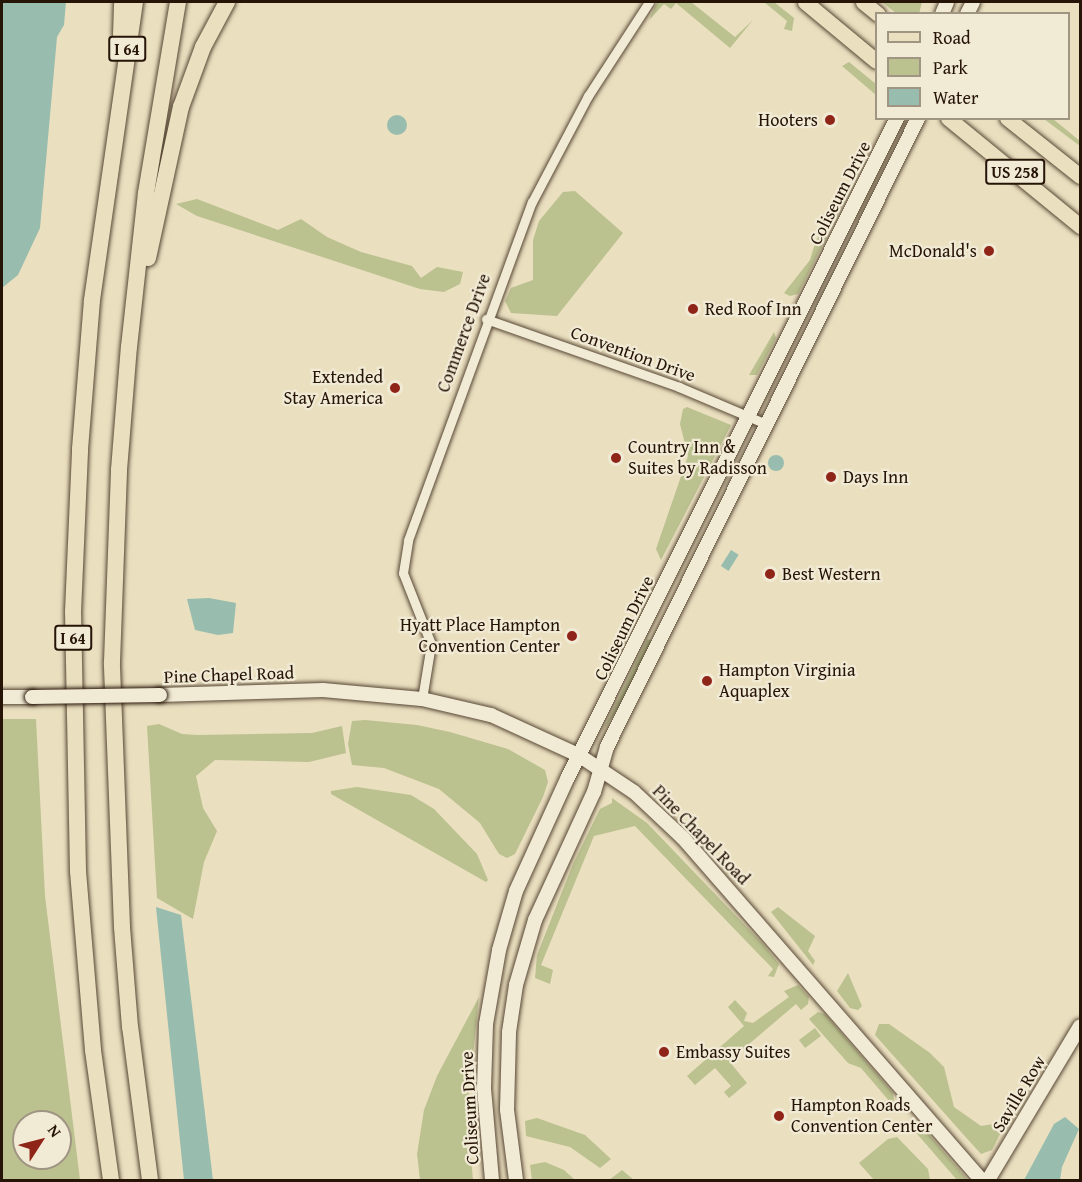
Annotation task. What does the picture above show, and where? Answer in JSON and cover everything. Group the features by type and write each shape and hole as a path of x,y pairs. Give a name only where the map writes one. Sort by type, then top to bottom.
{"highway":[{"path":"119,96 122,2"},
{"name":"I 64","path":"111,1180 91,1027 78,871 73,624 84,390 119,96 135,2"},
{"name":"I 64","path":"152,1180 143,1132 122,927 112,673 119,470 129,347 146,193 178,2"},
{"path":"129,347 173,133 203,47 227,2"}],"main road":[{"path":"805,2 875,60"},
{"path":"863,2 876,12"},
{"name":"US 258","path":"950,120 1080,226"},
{"name":"US 258","path":"1010,120 1079,171"}],"street":[{"name":"Commerce Drive","path":"422,699 431,644 405,581 404,555 486,319 523,222 556,153 649,2"},
{"name":"Coliseum Drive","path":"492,1180 484,1053 497,959 530,855 896,120"},
{"name":"Coliseum Drive","path":"516,1180 507,1096 513,1000 535,920 600,769 607,747 917,120"},
{"name":"Convention Drive","path":"486,319 679,387 766,424"},
{"name":"Pine Chapel Road","path":"2,697 323,690 422,699 501,719 580,756 646,802 697,853 981,1180"},
{"name":"Saville Row","path":"988,1180 1080,1026"}],"green space":[{"path":"657,2 691,2 735,37 753,20 730,48 676,3 671,9 664,4 649,20"},
{"path":"764,2 774,2 794,18 792,31 784,29 787,21"},
{"path":"882,2 922,2 920,12 895,12"},
{"path":"849,62 875,83 875,94 842,66"},
{"path":"1045,120 1054,120 1080,141 1080,146"},
{"path":"575,191 623,233 557,316 511,313 505,301 511,288 533,280 533,240 539,221 563,192"},
{"path":"197,199 278,230 301,219 327,237 361,252 412,266 421,278 437,267 463,272 460,284 444,292 420,289 197,216 176,204"},
{"path":"827,226 830,228 825,240 798,294 790,296 784,293 810,260 816,240"},
{"path":"774,332 776,338 757,375 749,375"},
{"path":"687,407 731,425 661,560 656,549 688,456 680,424 683,409"},
{"path":"647,639 653,641 623,701 602,732"},
{"path":"2,719 36,719 45,896 71,1110 12,1110 12,1170 72,1170 72,1115 80,1180 2,1180"},
{"path":"352,721 417,725 450,732 508,749 545,770 548,782 543,797 515,854 507,858 499,854 480,823 439,789 384,768 352,765 348,744"},
{"path":"159,724 182,734 198,735 312,733 342,726 346,753 309,762 215,760 196,776 203,808 217,831 204,862 193,919 157,898 147,726"},
{"path":"357,787 411,795 434,809 477,854 488,880 486,882 331,794 331,791"},
{"path":"612,798 647,823 763,944 779,964 774,977 768,976 773,969 635,826 594,836 541,965 553,970 550,984 535,978 537,955 573,864 600,809 612,803"},
{"path":"778,907 815,936 808,951 815,961 813,965 771,912"},
{"path":"848,973 862,1006 858,1010 850,1008 837,991"},
{"path":"798,985 809,997 808,1004 801,1010 796,1004 729,1061 747,1083 729,1098 724,1092 731,1086 715,1068 695,1085 687,1076 744,1026 728,1007 735,1000 747,1013 744,1021 753,1023 789,997 784,991"},
{"path":"479,997 467,1112 473,1180 420,1180 417,1154 424,1110 437,1076"},
{"path":"818,1012 825,1014 893,1093 894,1102 890,1102 861,1068 848,1063 809,1019"},
{"path":"879,1024 889,1024 930,1053 944,1067 954,1107 981,1126 1006,1122 992,1150 981,1154 962,1133 875,1035"},
{"path":"815,1028 821,1036 805,1048 799,1040"},
{"path":"537,1118 585,1135 611,1159 600,1168 570,1147 526,1136 525,1121"},
{"path":"918,1121 968,1180 957,1180 912,1128"},
{"path":"897,1137 928,1169 930,1180 874,1180 859,1163 888,1139"},
{"path":"545,1162 564,1170 575,1180 532,1180 530,1165"},
{"path":"621,1171 634,1180 609,1180"}],"water":[{"path":"2,2 66,2 64,25 57,37 40,228 18,275 2,288"},
{"path":"393,115 401,115 407,121 407,129 401,135 393,135 387,129 387,121"},
{"path":"773,455 779,455 784,463 782,469 773,471 768,466 768,460"},
{"path":"731,550 739,555 729,571 721,566"},
{"path":"209,598 236,603 233,633 218,635 195,630 187,599"},
{"path":"156,907 181,915 213,1180 184,1180"},
{"path":"1065,1117 1079,1129 1062,1167 1060,1180 1024,1180 1054,1124"}],"place":[{"name":"Hooters","path":"830,120"},
{"name":"McDonald's","path":"989,251"},
{"name":"Red Roof Inn","path":"693,309"},
{"name":"Extended Stay America","path":"395,388"},
{"name":"Country Inn & Suites by Radisson","path":"616,458"},
{"name":"Days Inn","path":"831,477"},
{"name":"Best Western","path":"770,574"},
{"name":"Hyatt Place Hampton Convention Center","path":"572,636"},
{"name":"Hampton Virginia Aquaplex","path":"707,681"},
{"name":"Embassy Suites","path":"664,1052"},
{"name":"Hampton Roads Convention Center","path":"779,1116"}]}
